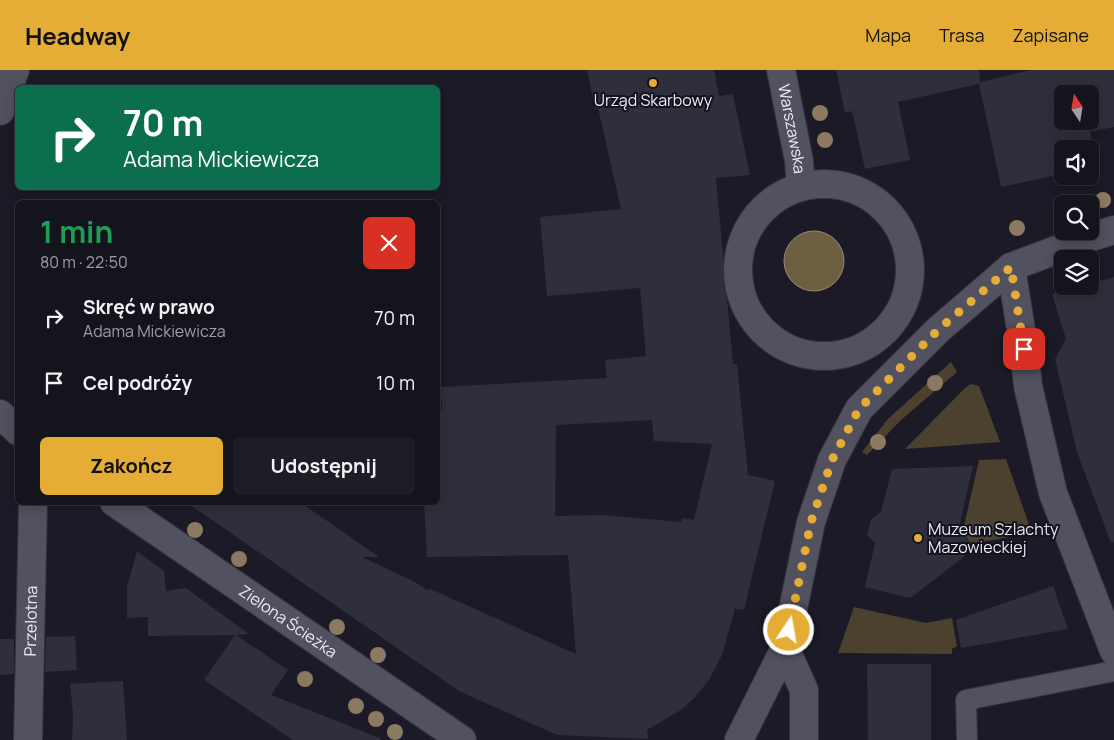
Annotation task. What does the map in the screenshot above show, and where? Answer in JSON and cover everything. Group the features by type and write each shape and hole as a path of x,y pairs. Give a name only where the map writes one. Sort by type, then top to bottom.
{"street":[{"path":"0,111 15,70"},
{"name":"Warszawska","path":"781,70 800,161 801,187"},
{"path":"828,184 854,189 878,203 896,223 908,248 910,272 906,296 895,319 878,338 855,351 830,356 805,354 778,344 757,325 743,300 738,272 742,244 750,227 755,219 775,199 801,187 828,184"},
{"path":"739,740 785,648 811,522 832,460 859,409 938,330 1011,267 1114,230"},
{"path":"1011,267 1028,386 1053,493 1114,651"},
{"path":"0,414 15,428"},
{"name":"Przelotna","path":"28,740 33,505"},
{"name":"Zielona Ścieżka","path":"118,505 462,740"},
{"path":"785,648 804,690 804,740"}],"lane":[{"path":"967,740 966,700 1114,671"}],"shaded area":[{"path":"814,231 830,236 835,240 839,245 844,261 839,277 835,282 830,286 814,291 798,286 793,282 789,277 784,261 789,245 793,240 798,236"},
{"path":"951,362 957,372 901,420 867,455 862,452 888,419"},
{"path":"971,384 979,386 1000,442 905,449 965,388"},
{"path":"1006,459 1032,533 970,544 963,530 979,460"},
{"path":"854,607 926,623 952,618 957,646 952,649 952,654 838,653"}],"building":[{"path":"587,70 714,70 719,96 733,94 750,175 716,178 733,364 737,364 748,475 775,481 744,610 735,609 722,655 709,680 695,697 681,710 647,730 648,739 557,735 459,691 190,505 304,505 379,557 362,557 413,581 429,591 428,588 576,654 568,555 427,557 424,505 440,505 441,387 607,378 605,360 646,356 640,288 547,296 540,217 621,209 598,108 595,109","holes":["652,420 654,441 712,444 694,520 682,518 681,522 603,515 555,516 556,425"]},
{"path":"836,70 979,70 980,82 1031,70 1114,70 1114,127 1090,132 1092,140 1054,140 1054,176 1001,187 979,84 898,102 910,160 865,169 852,111 845,113"},
{"path":"1114,277 1114,542 1111,543 1077,452 1055,359 1066,339 1052,294 1099,295 1099,281"},
{"name":"Muzeum Szlachty Mazowieckiej","path":"973,466 959,527 968,541 964,557 910,598 865,587 875,543 867,535 871,519 881,512 892,469"},
{"path":"137,551 164,571 166,591 186,588 249,634 236,635 288,670 271,695 380,738 380,740 293,740 204,680 235,635 148,636 148,617 127,618 127,587"},
{"path":"1053,586 1068,629 961,648 956,620"},
{"path":"75,636 77,670 45,672 46,637"},
{"path":"0,639 14,639 14,674 0,675"},
{"path":"867,664 931,664 931,740 868,740"},
{"path":"123,681 127,740 72,740 73,714 70,684"}],"place":[{"name":"Urząd Skarbowy","path":"653,83"},
{"name":"Muzeum Szlachty Mazowieckiej","path":"918,538"}],"route":[{"path":"789,630 811,522 832,460 859,409 938,330 1011,267 1024,349"}]}
